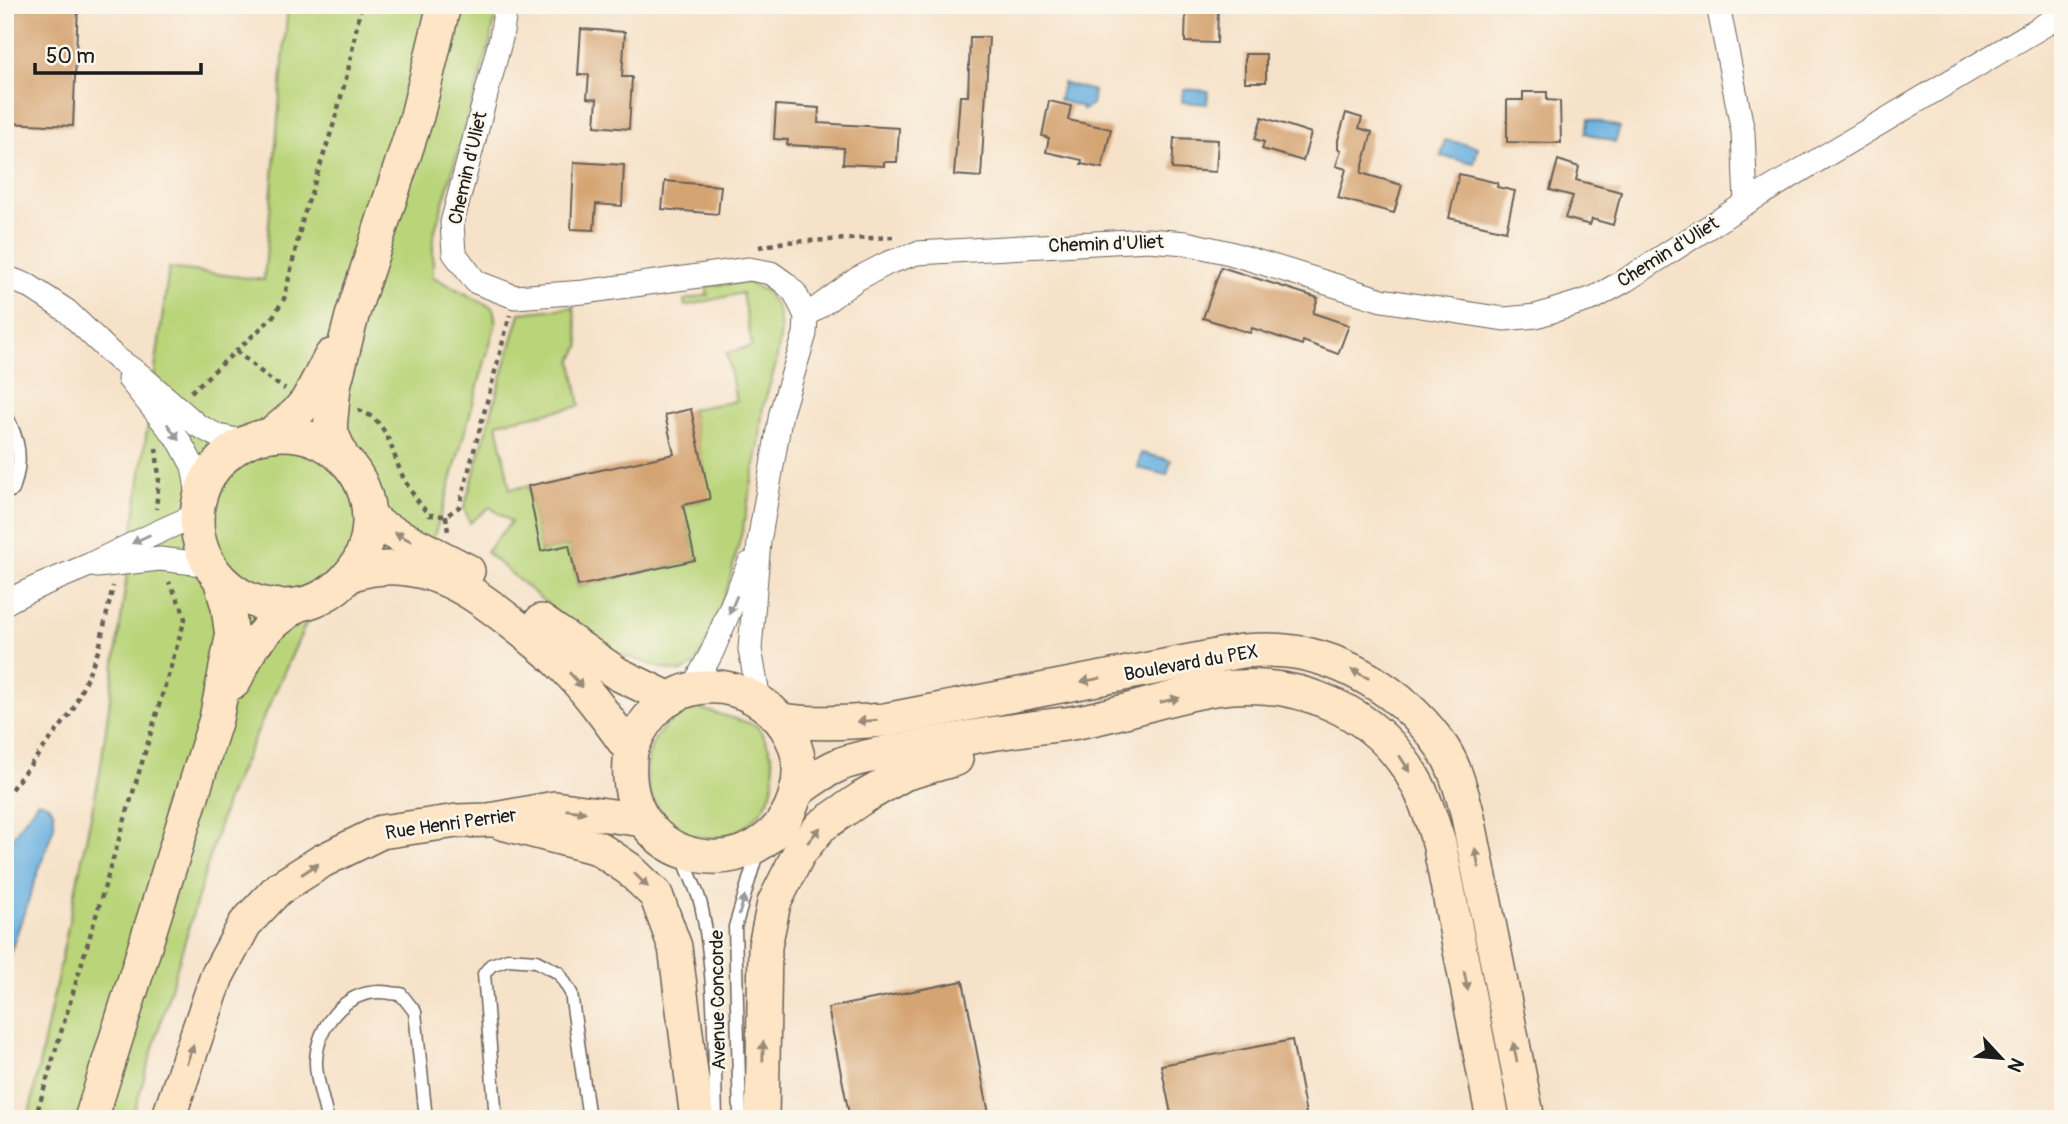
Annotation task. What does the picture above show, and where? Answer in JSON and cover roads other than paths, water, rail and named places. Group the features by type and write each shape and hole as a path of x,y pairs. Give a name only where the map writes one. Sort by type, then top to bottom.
{"main road":[{"path":"342,457 330,429 334,386 352,316 417,116 444,5"},
{"path":"91,1119 216,719 232,637 228,607 199,538 198,508 209,477 225,457 296,414 307,401 352,316"},
{"path":"215,572 237,593 256,602 276,606 297,605 317,599 334,589 349,575 360,557 367,537 369,515 365,494 356,474 342,457 320,442 296,435 258,438"},
{"path":"369,515 380,526 475,574 618,674 681,694 727,688 770,710 790,736 796,754 796,792 789,812 776,829 760,843 742,852 722,857 682,851 653,833 635,804 629,787 628,769 639,730 653,712 681,694"},
{"path":"349,575 372,568 398,568 436,576 461,587 498,611 559,662 587,692 631,751"},
{"path":"216,719 252,646 271,625 297,605"},
{"name":"Boulevard du PEX","path":"770,710 801,723 885,720 1242,650 1301,653 1335,662 1369,678 1421,721 1442,747 1457,778 1470,824 1528,1119"},
{"name":"Boulevard du PEX","path":"796,792 816,777 842,764 983,734 1072,723 1216,689 1289,689 1337,705 1383,738 1400,757 1417,784 1439,843 1493,1119"},
{"path":"762,1119 765,946 774,903 800,853 821,826 904,774 1014,743 1072,723"},
{"name":"Rue Henri Perrier","path":"168,1119 217,976 245,924 278,889 322,861 381,832 457,821 489,820 555,808 643,820"},
{"path":"489,820 598,848 629,869 656,895 676,947 697,1119"}],"street":[{"name":"Chemin d'Uliet","path":"506,5 501,38 452,223 454,253 476,282 515,297 584,292 749,269 771,273 785,283 795,293 806,316 857,279 888,263 917,253 1148,240 1186,243 1230,253 1382,300 1504,319 1536,316 1594,298 1746,203 2063,13"},
{"path":"1718,5 1743,132 1746,203"},
{"path":"5,277 29,286 67,311 116,358 141,375 197,425 218,436 258,438"},
{"path":"770,710 750,649 759,542 781,413 805,334 806,316"},
{"path":"5,603 29,589 86,566 156,532 198,508 193,466 180,442 133,385 116,358"},
{"path":"681,694 712,652 759,542"},
{"path":"86,566 160,559 215,572"}],"lane":[{"path":"5,414 16,434 19,472 13,490 5,493"},
{"name":"Avenue Concorde","path":"740,1119 735,927 760,843"},
{"name":"Avenue Concorde","path":"682,851 687,872 701,903 713,1021 716,1119"},
{"path":"496,1119 485,974 491,965 508,959 536,961 559,973 571,993 589,1119"},
{"path":"327,1119 316,1063 320,1036 329,1019 353,999 378,992 401,994 415,1012 426,1119"}],"water":[{"path":"1063,83 1094,91 1092,105 1083,110 1080,106 1059,100"},
{"path":"1183,89 1208,91 1207,104 1182,102"},
{"path":"1589,119 1620,127 1615,142 1585,133"},
{"path":"1445,140 1478,147 1474,163 1441,156"},
{"path":"1141,453 1171,460 1167,475 1138,468"},
{"path":"38,801 52,809 54,826 5,968 5,848"}]}
